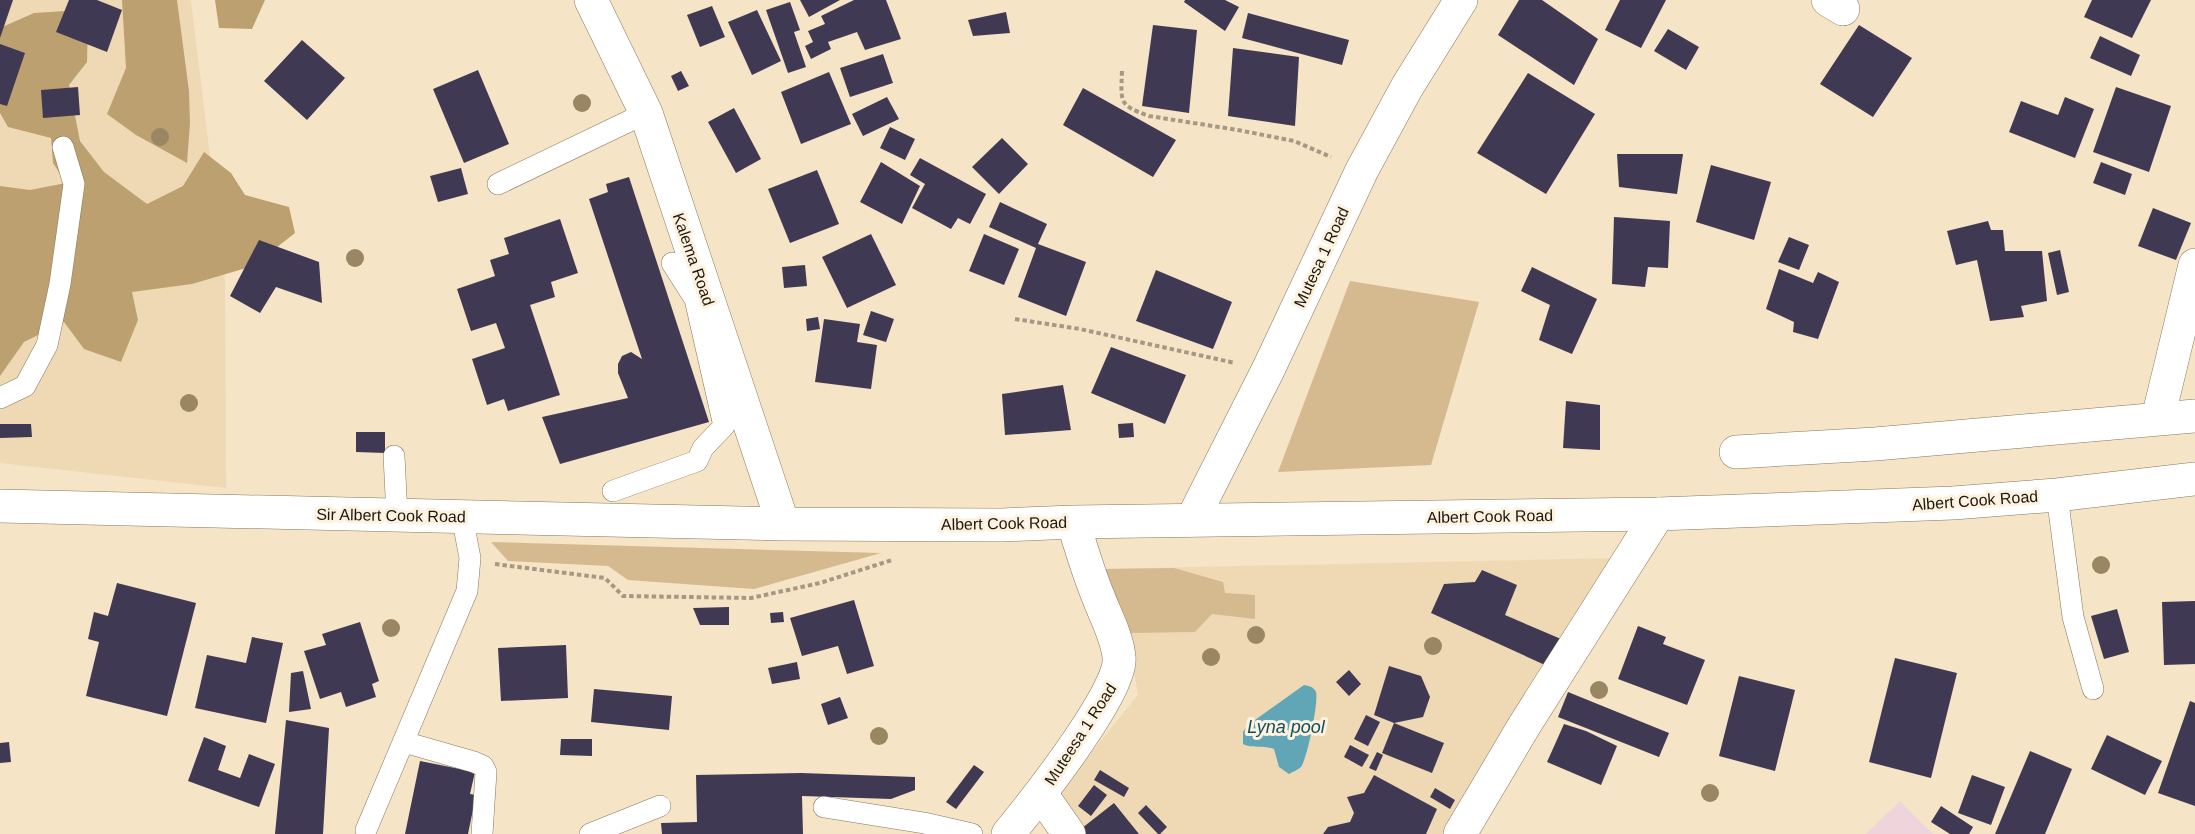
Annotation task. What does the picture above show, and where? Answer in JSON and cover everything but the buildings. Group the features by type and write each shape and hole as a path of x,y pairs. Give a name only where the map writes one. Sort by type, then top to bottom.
{"street":[{"name":"Kalema Road","path":"591,0 645,114 679,250 783,524"},
{"name":"Mutesa 1 Road","path":"1192,520 1268,370 1362,170 1407,87 1461,0"},
{"path":"2158,418 2195,265"},
{"path":"1736,452 1875,444 2195,416"},
{"name":"Albert Cook Road","path":"783,524 1001,525 1192,520 1658,514 1953,503 2057,495 2195,479"},
{"name":"Sir Albert Cook Road","path":"0,506 783,524"},
{"path":"1460,834 1524,726 1658,514"},
{"name":"Muteesa 1 Road","path":"1008,834 1041,794 1102,705 1120,665 1116,644 1073,522"},
{"path":"1041,794 1069,834"}],"lane":[{"path":"498,184 645,114"},
{"path":"0,398 25,386 47,345 60,284 74,184 63,147"},
{"path":"613,491 697,461 703,448 724,426 695,299 679,250"},
{"path":"679,250 695,299"},
{"path":"394,456 397,515"},
{"path":"2057,495 2073,617 2093,690"},
{"path":"366,830 467,591 471,558 462,516"},
{"path":"404,742 483,766 486,772 482,834"},
{"path":"590,834 660,806"},
{"path":"824,807 920,828 972,834"}],"path":[{"path":"1122,71 1121,98 1126,105 1136,111 1149,116 1294,141 1362,170"},
{"path":"1015,319 1080,329 1268,370"},
{"path":"471,558 507,566 605,578 623,596 751,598 820,583 899,557"}],"shaded area":[{"path":"0,0 191,0 225,280 226,488 0,463"},
{"path":"122,0 177,0 189,91 190,123 187,163 136,135 107,114 126,68"},
{"path":"215,0 265,0 252,29 219,28"},
{"path":"65,11 88,21 87,62 69,85 80,141 104,172 147,204 183,186 204,152 231,173 245,195 289,207 295,233 253,266 192,284 132,292 138,320 121,362 84,349 64,322 24,342 0,376 0,186 30,190 66,183 53,163 51,138 8,127 0,113 0,28 34,13"},
{"path":"1350,281 1479,302 1431,465 1278,472"},
{"path":"491,542 881,553 754,589 628,580 608,566 508,561"},
{"path":"1614,558 1447,834 1087,834 1059,792 1138,695 1127,633 1103,569"},
{"path":"1174,568 1223,582 1225,593 1255,595 1255,619 1212,614 1195,632 1127,633 1103,569"},
{"path":"1900,801 1933,834 1866,834"}],"water":[{"name":"Lyna pool","path":"1304,685 1313,688 1316,692 1314,717 1301,767 1289,774 1279,767 1274,749 1243,744 1243,732 1248,725"}]}
